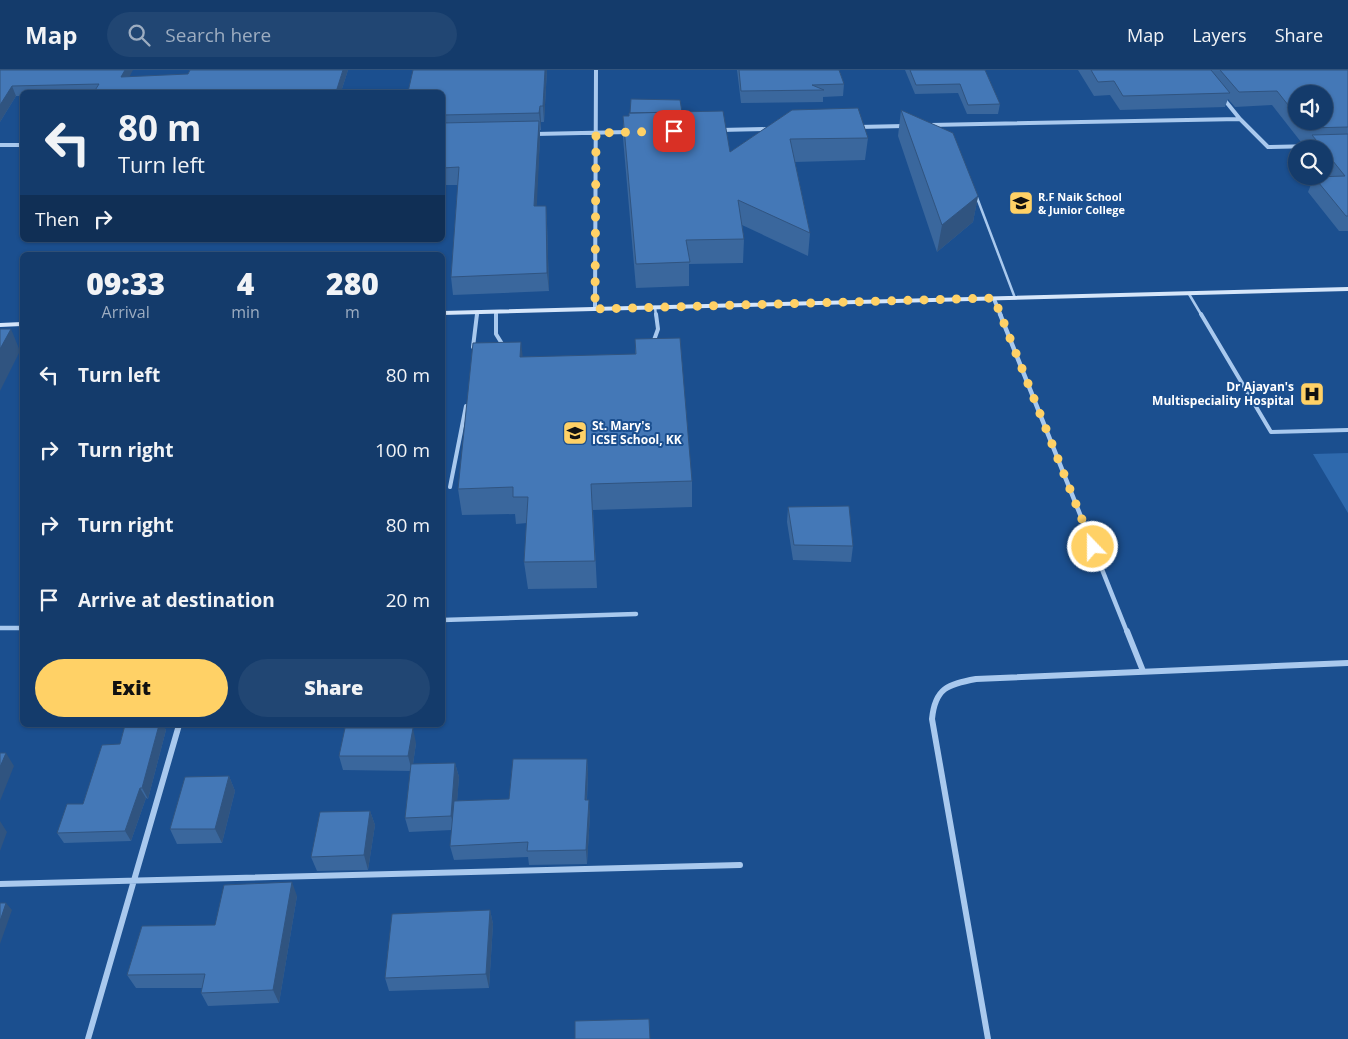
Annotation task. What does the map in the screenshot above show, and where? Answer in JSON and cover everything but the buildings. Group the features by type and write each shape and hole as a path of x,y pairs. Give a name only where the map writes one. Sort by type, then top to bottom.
{"street":[{"path":"595,309 596,70"},
{"path":"1217,91 1240,119 1268,147 1288,147"},
{"path":"923,126 1240,119"},
{"path":"853,127 913,126"},
{"path":"715,130 774,129"},
{"path":"529,134 635,132"},
{"path":"0,145 20,145"},
{"path":"445,313 1348,289"},
{"path":"994,298 1143,671"},
{"path":"0,325 20,324"},
{"path":"445,620 636,614"},
{"path":"0,628 20,628"},
{"path":"988,1039 932,719 938,695 951,684 976,679 1348,663"},
{"path":"88,1039 178,727"},
{"path":"0,884 740,865"}],"lane":[{"path":"975,191 1015,298"},
{"path":"1189,294 1271,432 1348,430"},
{"path":"652,346 658,329 655,308"},
{"path":"473,352 477,312"},
{"path":"496,312 496,334 505,349"},
{"path":"450,487 453,467 463,435 468,397"}],"shaded area":[{"path":"1348,453 1348,513 1313,454"}],"place":[{"name":"R.F Naik School & Junior College","path":"1021,203"},
{"name":"Dr Ajayan's Multispeciality Hospital","path":"1312,394"},
{"name":"St. Mary's ICSE School, KK","path":"575,433"}],"route":[{"path":"674,131 596,133 595,309 994,298 1093,547"}]}
